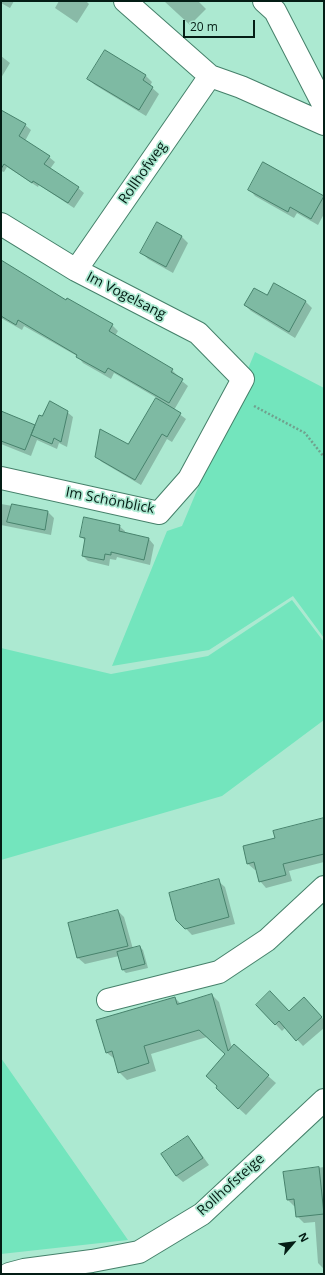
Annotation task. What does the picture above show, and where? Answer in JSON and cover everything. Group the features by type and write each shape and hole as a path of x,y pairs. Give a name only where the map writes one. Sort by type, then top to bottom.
{"street":[{"path":"125,1 210,76 242,87 324,124"},
{"path":"264,1 275,11 324,106"},
{"name":"Rollhofweg","path":"76,270 210,76"},
{"name":"Im Vogelsang","path":"1,224 76,270 198,334 238,387"},
{"name":"Im Schönblick","path":"1,478 159,513 189,479 238,387"},
{"path":"108,1000 219,972 267,940 324,887"},
{"name":"Rollhofsteige","path":"9,1274 24,1270 92,1261 139,1252 202,1214 324,1100"}],"path":[{"path":"238,387 306,433 324,457"}],"green space":[{"path":"255,352 324,388 324,638 293,596 209,650 112,666 167,531 182,526"},
{"path":"292,600 324,642 324,720 222,796 1,860 1,648 111,674 208,656"},
{"path":"1,1058 128,1240 1,1254"}],"building":[{"path":"105,50 146,75 143,80 153,87 139,110 87,79"},
{"path":"1,110 26,124 19,136 50,156 44,164 79,187 68,203 33,181 32,183 4,164 1,169"},
{"path":"263,162 324,196 311,219 290,207 288,212 248,190"},
{"path":"157,222 182,236 166,267 140,253"},
{"path":"1,260 66,300 67,298 113,324 109,331 173,369 171,372 183,379 169,403 108,368 105,373 76,357 77,355 18,320 16,325 1,316"},
{"path":"274,283 306,301 289,332 244,305 254,288 267,295"},
{"path":"156,398 181,413 167,437 162,434 135,480 95,457 100,429 128,444"},
{"path":"50,401 68,411 61,442 54,438 52,444 31,435 39,415 42,416"},
{"path":"1,411 35,425 25,450 1,441"},
{"path":"12,504 48,511 45,530 7,522"},
{"path":"84,517 120,525 119,531 149,538 144,560 111,552 111,555 105,554 104,560 82,556 85,538 80,537"},
{"path":"324,818 324,854 283,864 286,875 259,882 254,862 247,864 243,846 275,838 273,831"},
{"path":"219,879 229,917 185,929 176,920 169,893"},
{"path":"118,910 128,946 77,958 68,923"},
{"path":"140,946 145,964 122,970 117,952"},
{"path":"270,991 289,1011 304,997 322,1017 296,1041 279,1021 275,1025 256,1005"},
{"path":"212,994 228,1051 234,1044 269,1075 238,1109 206,1076 225,1054 199,1030 144,1046 149,1063 118,1073 112,1051 106,1053 96,1020 175,997 177,1004"},
{"path":"188,1136 203,1158 176,1176 161,1154"},
{"path":"319,1167 324,1214 296,1217 294,1199 287,1200 283,1172"}]}
